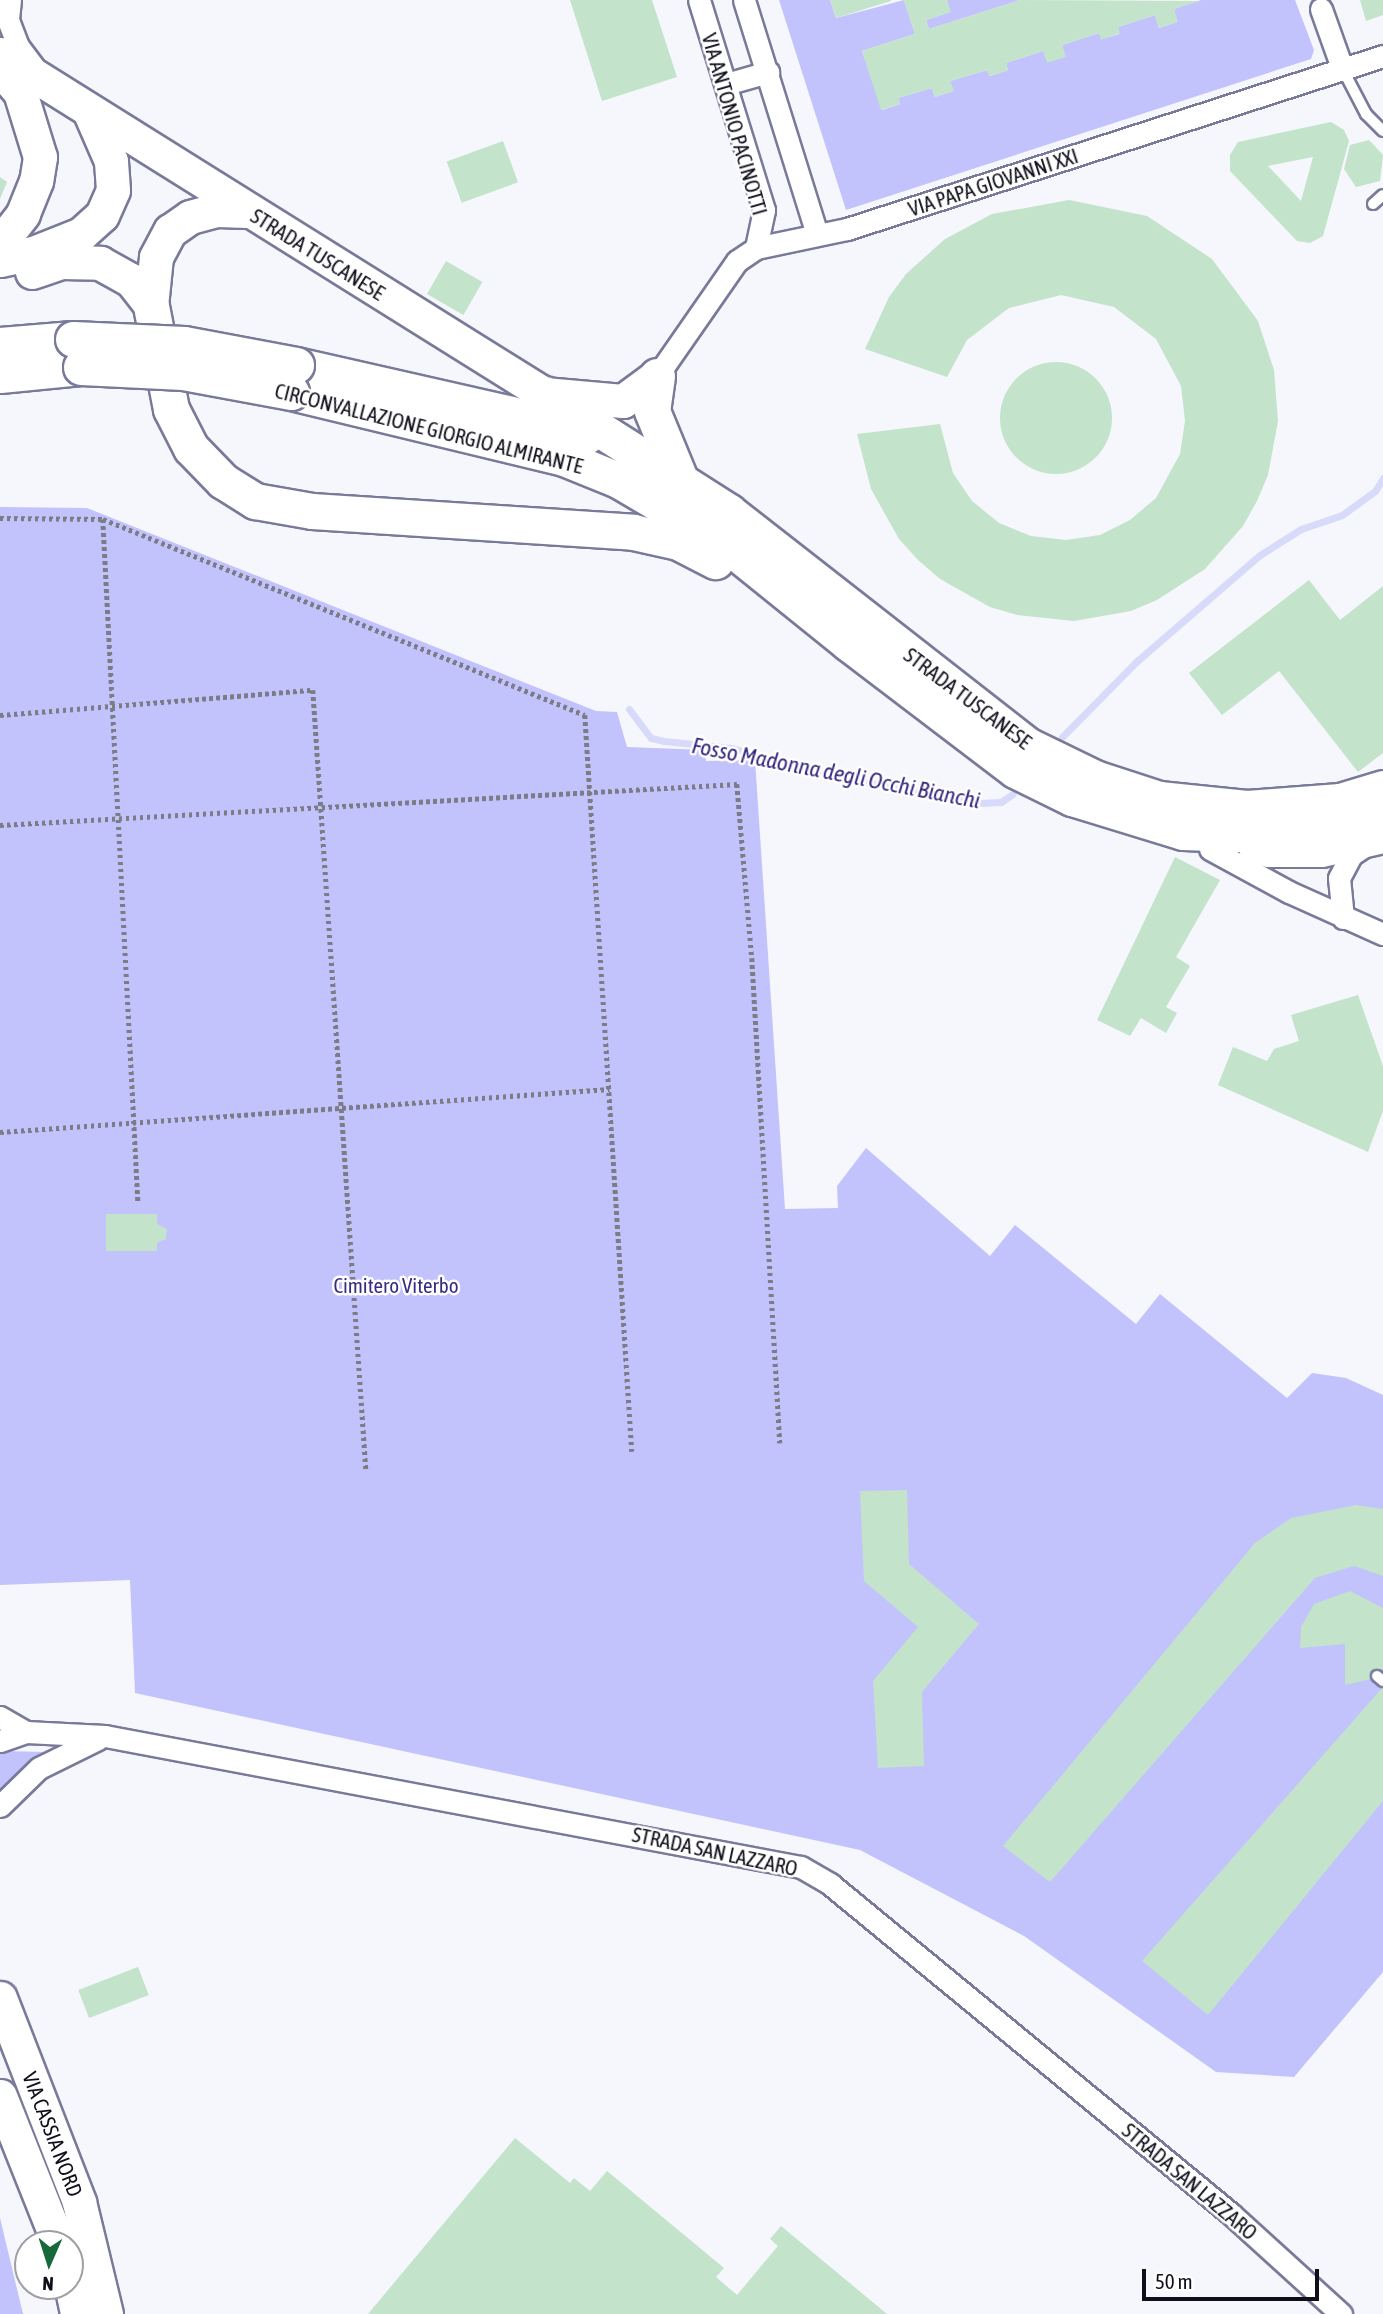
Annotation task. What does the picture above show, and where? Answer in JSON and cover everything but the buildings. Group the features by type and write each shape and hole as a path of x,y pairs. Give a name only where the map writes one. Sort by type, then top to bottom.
{"highway":[{"path":"151,306 171,409 191,448 223,481 255,501 312,511 633,532 678,542 847,642"},
{"name":"CIRCONVALLAZIONE GIORGIO ALMIRANTE","path":"0,345 77,353 183,372 293,378 542,421 646,457"},
{"name":"CIRCONVALLAZIONE GIORGIO ALMIRANTE","path":"0,375 77,353"},
{"path":"657,376 652,411 680,479"},
{"name":"CIRCONVALLAZIONE GIORGIO ALMIRANTE","path":"293,378 564,458 618,480 722,541 847,642"},
{"path":"544,394 646,457"},
{"name":"STRADA TUSCANESE","path":"646,457 680,479 1027,745 1095,778 1159,799 1247,808 1340,801 1383,788"},
{"name":"STRADA TUSCANESE","path":"847,642 1015,770 1072,798 1196,840 1257,843 1317,831 1377,835"}],"main road":[{"path":"0,54 91,115 111,161 113,190 102,215 81,234 0,260"},
{"path":"0,69 20,92 40,157 36,181 23,214 0,243"},
{"name":"STRADA TUSCANESE","path":"91,115 544,394"},
{"path":"151,306 156,257 170,231 190,217 216,210 248,211"},
{"path":"0,283 61,262 100,263 131,280 151,306"},
{"path":"544,394 623,401 657,376"},
{"name":"VIA CASSIA NORD","path":"0,1998 79,2202 106,2314"},
{"name":"VIA CASSIA NORD","path":"0,2096 53,2230"}],"street":[{"path":"10,0 8,20 18,46 48,85"},
{"name":"VIA ANTONIO PACINOTTI","path":"699,0 764,210 756,248"},
{"name":"VIA ANTONIO PACINOTTI","path":"744,0 817,233"},
{"path":"1321,9 1342,68"},
{"name":"VIA PAPA GIOVANNI XXI","path":"657,376 737,261 756,248 817,233 847,229 1383,55"},
{"path":"726,84 768,72"},
{"path":"1343,918 1339,878 1351,855 1377,835"},
{"path":"1196,840 1343,918 1383,934"},
{"name":"STRADA SAN LAZZARO","path":"0,1717 26,1732"},
{"name":"STRADA SAN LAZZARO","path":"0,1741 26,1732 105,1736 802,1867 830,1884 1231,2214 1341,2314"},
{"path":"0,1806 39,1768 105,1736"}],"lane":[{"path":"1342,68 1366,114 1383,131"},
{"path":"1373,204 1383,195"}],"path":[{"path":"0,518 103,519 586,715 632,1452"},
{"path":"103,519 138,1201"},
{"path":"0,715 313,690 366,1470"},
{"path":"0,825 737,784 752,958 779,1443"},
{"path":"0,1132 609,1089"}],"green space":[{"path":"779,0 830,0 836,18 904,0 915,34 862,51 882,110 900,104 898,98 932,88 935,97 953,91 950,81 987,70 990,76 1008,70 1006,63 1043,51 1065,56 1062,45 1099,33 1102,39 1119,34 1118,27 1155,15 1159,28 1177,22 1174,9 1201,0 1295,0 1314,50 1311,59 846,210"},
{"path":"947,0 1020,0 929,29 926,20 950,12"},
{"name":"Cimitero Viterbo","path":"0,507 87,508 596,711 617,712 627,747 705,750 706,761 755,760 785,1209 838,1208 837,1186 866,1148 990,1256 1015,1225 1136,1324 1160,1294 1287,1398 1312,1373 1346,1378 1383,1395 1383,1972 1294,2077 1216,2072 1024,1936 860,1850 135,1693 130,1580 0,1585"},
{"path":"0,1751 48,1752 18,1773 0,1794"},
{"path":"0,2218 14,2276 14,2300 20,2300 23,2314 0,2314"}],"waterway":[{"name":"Fosso Madonna degli Occhi Bianchi","path":"1062,737 1137,661 1260,555 1301,529 1342,515 1375,491 1383,478"},
{"name":"Fosso Madonna degli Occhi Bianchi","path":"629,709 651,738 664,741 732,748 789,766 932,796 980,803 1001,802 1013,794"}]}
